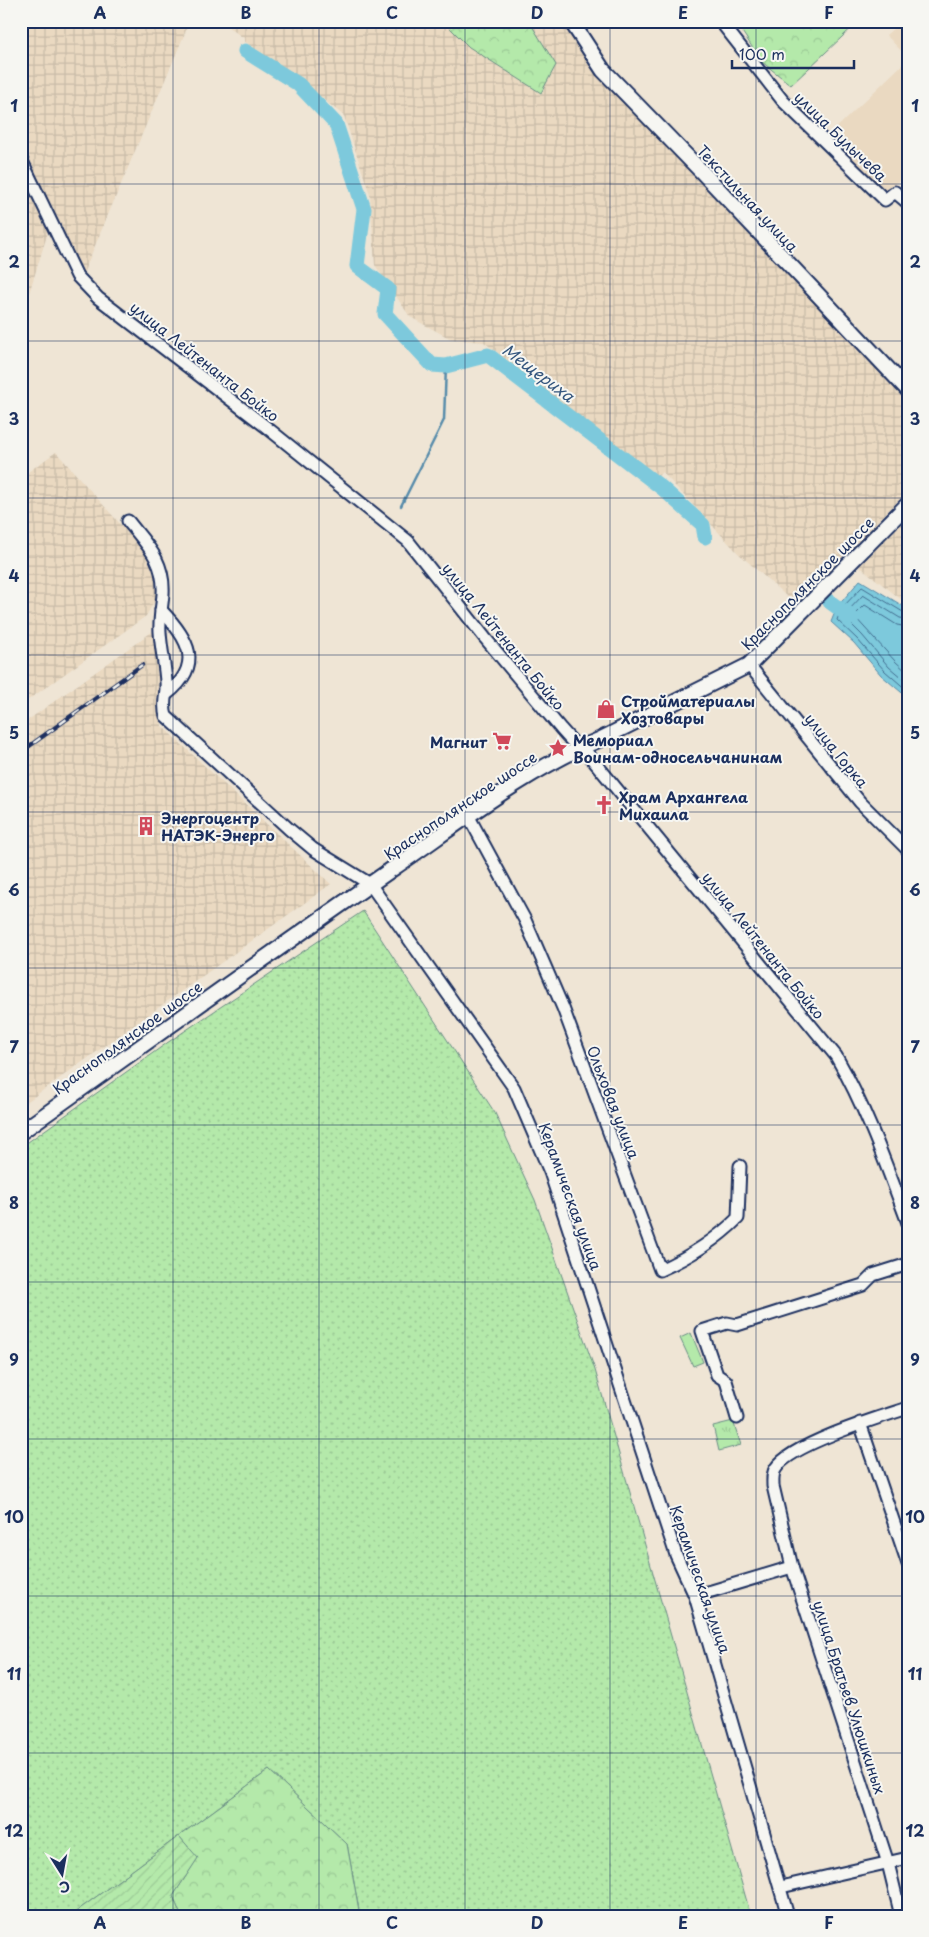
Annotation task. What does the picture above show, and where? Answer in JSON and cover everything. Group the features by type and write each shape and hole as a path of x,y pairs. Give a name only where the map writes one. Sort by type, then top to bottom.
{"main road":[{"name":"Текстильная улица","path":"571,21 603,70 908,390"},
{"name":"Краснополянское шоссе","path":"21,1132 370,884 529,776 578,748 610,735 749,665 908,504"}],"street":[{"name":"улица Булычева","path":"721,22 783,101 824,141 885,200 895,192 908,203"},
{"name":"улица Лейтенанта Бойко","path":"21,159 77,276 85,286 408,541 485,638 578,748 588,754 836,1056 846,1074 884,1160 908,1223"},
{"name":"Керамическая улица","path":"128,521 157,558 161,571 163,588 160,632 167,694 165,711 170,721 289,830 321,854 370,884 514,1088 550,1172 676,1555 694,1596 788,1916"},
{"path":"161,610 179,631 190,664 187,674 167,694"},
{"name":"улица Горка","path":"749,665 860,802 908,850"},
{"name":"Ольховая улица","path":"468,817 521,913 563,1008 660,1270 681,1260 721,1235 738,1218 740,1166"},
{"path":"737,1418 726,1380 717,1374 702,1331 726,1323 737,1325 863,1285 873,1275 908,1264"},
{"path":"908,1408 860,1423 908,1564"},
{"name":"улица Братьев Улюшкиных","path":"860,1423 789,1456 776,1467 773,1476 773,1486 792,1567 888,1863 901,1916"},
{"path":"694,1596 792,1567"},
{"path":"781,1887 908,1858"}],"shaded area":[{"path":"21,21 190,21 83,274 43,195 21,141"},
{"path":"220,21 565,21 908,396 908,491 795,604 738,553 662,472 654,480 608,450 521,371 484,342 451,339 410,317 375,265 370,195 344,116"},
{"path":"902,21 908,21 908,58 886,35"},
{"path":"908,59 908,175 883,192 825,139"},
{"path":"21,172 49,229 21,319"},
{"path":"56,452 155,563 157,597 146,616 21,705 21,477"},
{"path":"908,517 908,597 902,600 859,566"},
{"path":"156,629 162,726 331,884 21,1106 21,725"}],"green space":[{"path":"443,21 529,21 556,65 541,93 469,47"},
{"path":"735,21 859,21 791,85 762,62"},
{"path":"363,911 495,1113 535,1200 595,1370 751,1916 360,1916 347,1844 269,1770 70,1916 21,1916 21,1147 167,1043"},
{"path":"691,1333 703,1362 693,1366 680,1338"},
{"path":"733,1421 741,1445 719,1451 713,1426"},
{"path":"269,1770 347,1844 360,1916 181,1916 173,1896 197,1859 179,1836"},
{"path":"179,1836 198,1858 173,1896 181,1916 70,1916"}],"water":[{"path":"860,580 908,609 908,698 881,675 854,643 831,622 837,607"}],"waterway":[{"name":"Мещериха","path":"245,51 298,84 336,124 364,209 357,266 388,289 385,314 432,365 446,366 488,355 662,488 703,525 705,537"},
{"path":"401,506 444,420 446,366"},
{"name":"Мещериха","path":"830,602 852,618"}],"railway":[{"path":"21,752 142,665"}],"place":[{"name":"Стройматериалы Хозтовары","path":"606,709"},
{"name":"Магнит","path":"502,741"},
{"name":"Мемориал Воинам-односельчанинам","path":"558,748"},
{"name":"Храм Архангела Михаила","path":"604,805"},
{"name":"Энергоцентр НАТЭК-Энерго","path":"146,826"}]}
